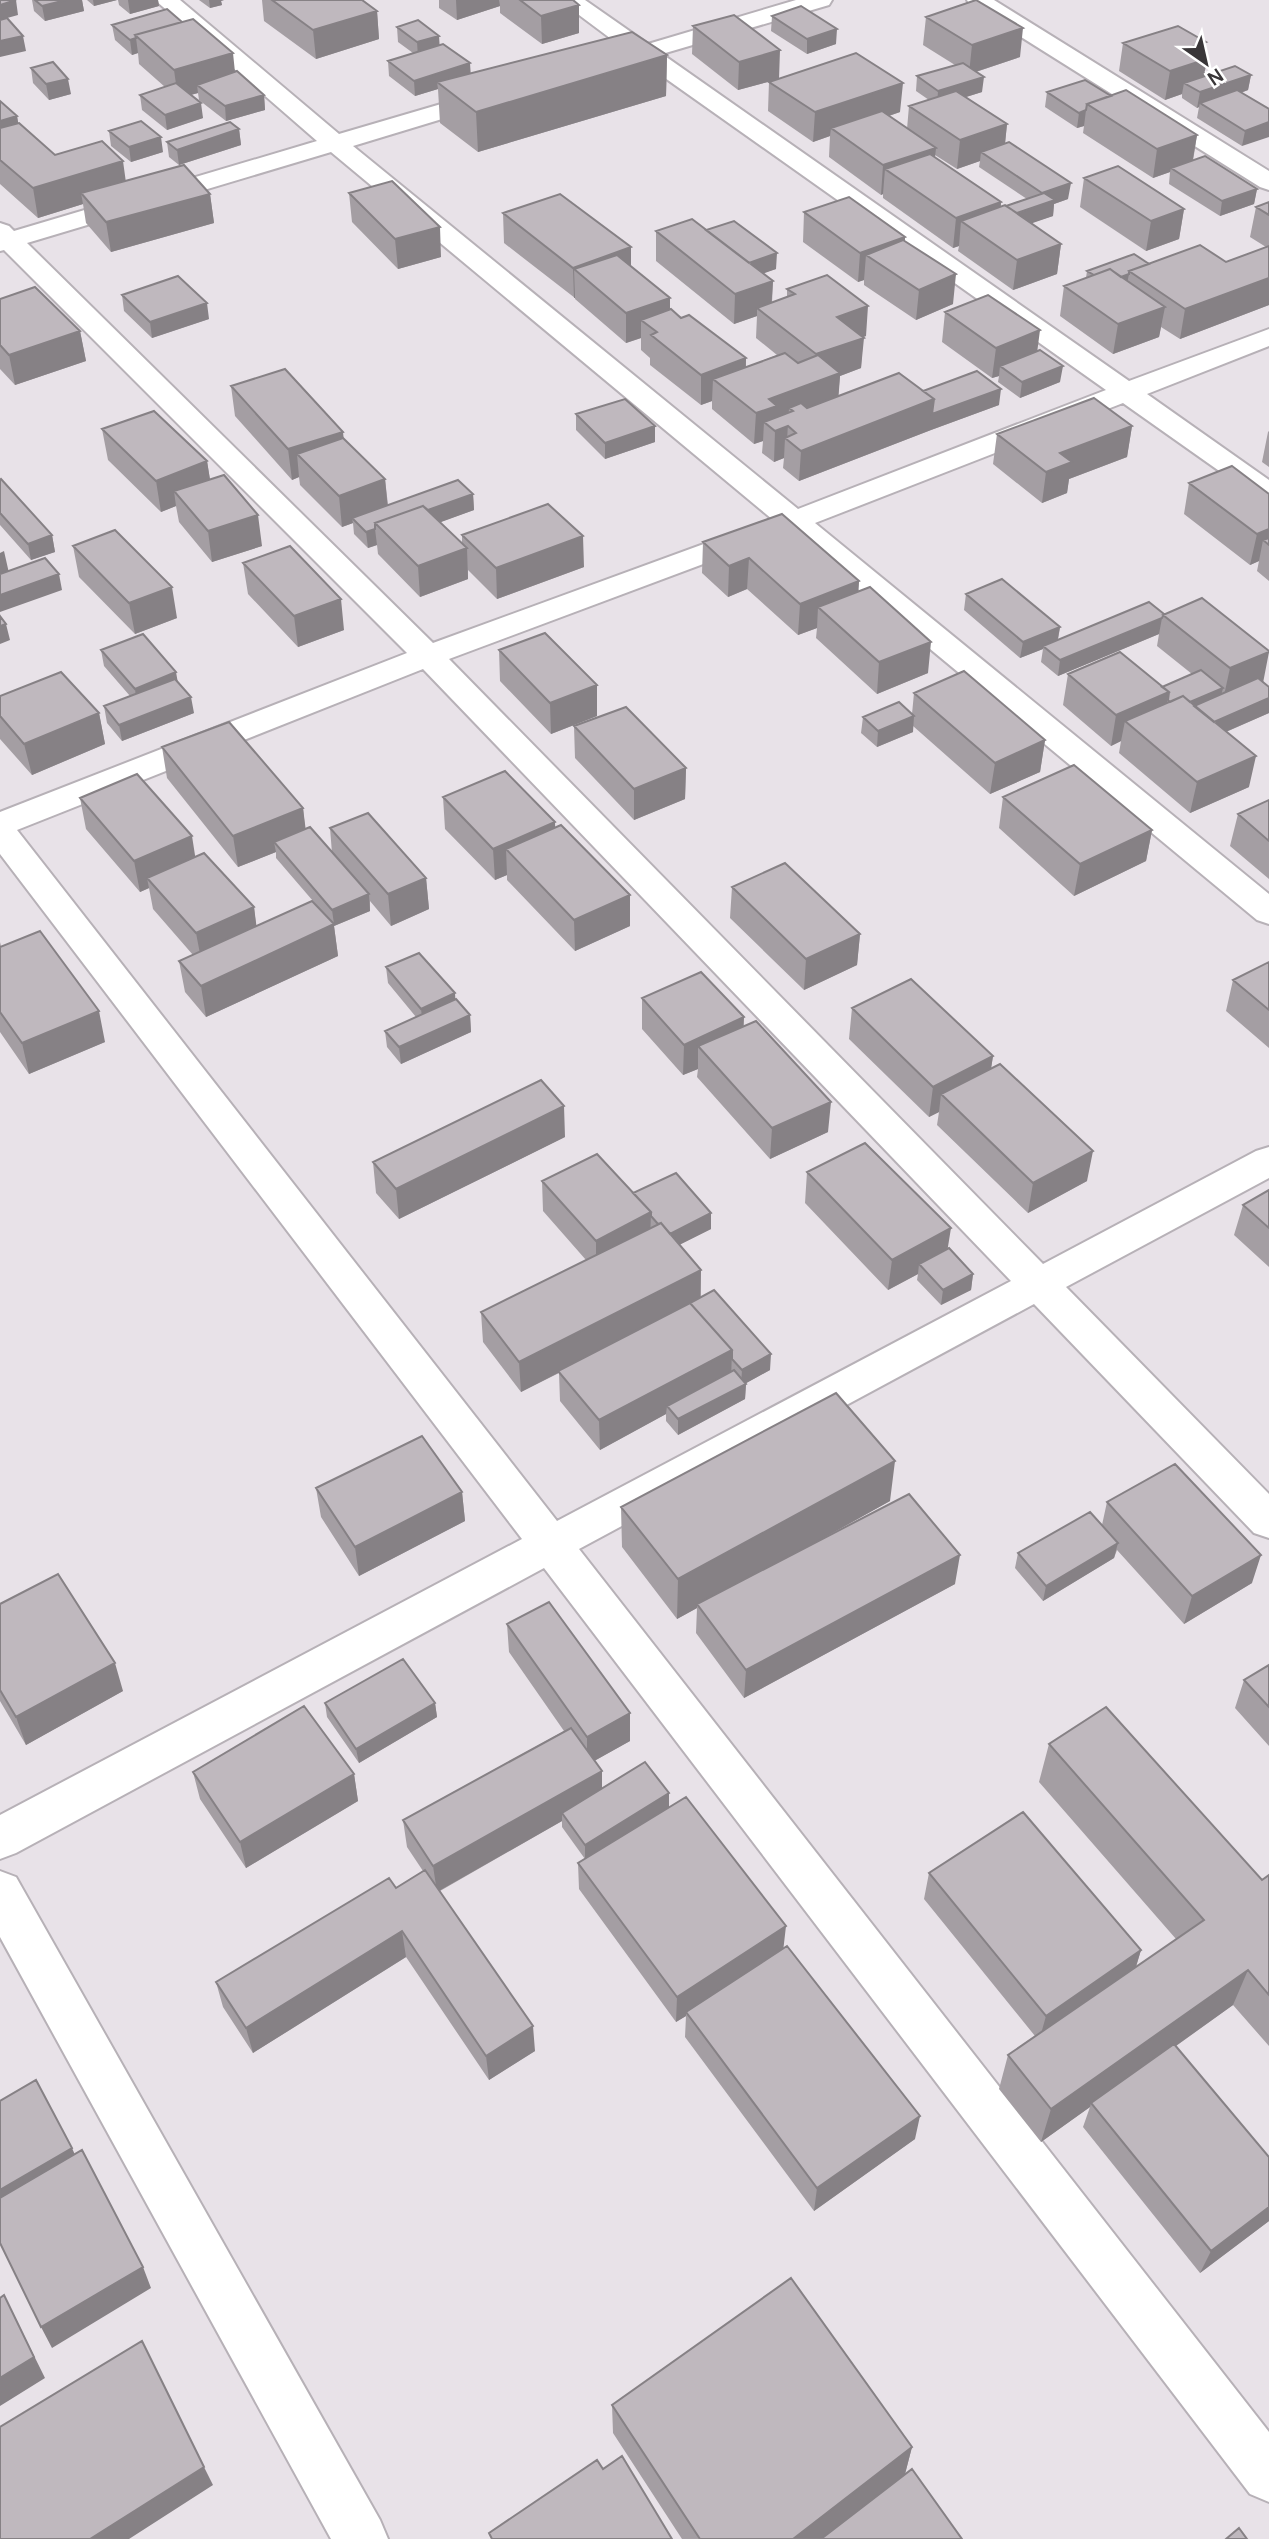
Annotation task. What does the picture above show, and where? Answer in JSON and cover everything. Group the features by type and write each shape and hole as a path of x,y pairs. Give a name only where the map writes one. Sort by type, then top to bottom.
{"street":[{"path":"166,0 333,142 1269,912"},
{"path":"570,0 1269,493"},
{"path":"592,68 821,0"},
{"path":"978,0 1269,182"},
{"path":"514,90 3,238 428,656 1269,1521"},
{"path":"0,824 428,656 793,521 1269,337"},
{"path":"0,831 1269,2475"},
{"path":"0,1838 1269,1161"},
{"path":"0,1892 361,2539"}],"building":[{"path":"0,0 16,0 0,5"},
{"path":"35,0 66,0 42,6"},
{"path":"272,0 362,0 377,11 313,30"},
{"path":"520,0 573,0 579,5 541,16"},
{"path":"976,0 1023,28 972,45 926,17"},
{"path":"801,6 837,29 807,39 772,16"},
{"path":"167,9 182,22 135,35 136,38 130,40 112,25"},
{"path":"734,15 780,50 739,62 693,26"},
{"path":"7,18 23,36 0,41 0,20"},
{"path":"193,19 233,53 174,70 135,35"},
{"path":"418,20 439,36 417,42 397,27"},
{"path":"1178,26 1206,42 1189,48 1207,59 1170,71 1123,43"},
{"path":"632,32 667,55 476,112 437,82"},
{"path":"443,44 470,63 414,81 388,61"},
{"path":"856,53 903,83 815,112 769,82"},
{"path":"53,62 68,79 46,84 31,68"},
{"path":"963,63 984,77 938,91 917,76"},
{"path":"1235,66 1251,75 1200,92 1184,83"},
{"path":"237,71 264,95 225,106 197,85"},
{"path":"1085,80 1111,96 1087,104 1086,110 1079,113 1047,92"},
{"path":"176,83 201,103 165,115 140,95"},
{"path":"1126,90 1197,135 1157,149 1087,104"},
{"path":"1237,90 1269,109 1269,122 1245,131 1200,103"},
{"path":"956,91 1007,124 960,140 909,106"},
{"path":"0,101 17,116 0,121"},
{"path":"882,111 936,148 883,165 831,128"},
{"path":"141,121 161,137 129,147 109,131"},
{"path":"230,122 239,129 177,150 167,142"},
{"path":"19,123 55,155 102,141 123,161 33,188 0,160 0,128"},
{"path":"1009,142 1071,183 1042,193 981,152"},
{"path":"930,154 1001,202 956,218 885,169"},
{"path":"1205,156 1257,189 1222,201 1171,168"},
{"path":"184,165 210,194 106,222 81,193"},
{"path":"1118,166 1184,209 1151,221 1084,178"},
{"path":"392,181 440,227 395,239 349,193"},
{"path":"1044,193 1055,200 1017,213 1006,206"},
{"path":"560,194 631,247 573,268 503,213"},
{"path":"849,197 905,237 860,253 804,212"},
{"path":"1269,202 1269,215 1256,207"},
{"path":"1005,205 1061,244 1017,260 961,221"},
{"path":"692,219 773,281 735,294 656,231"},
{"path":"734,221 777,253 749,263 706,230"},
{"path":"903,240 956,274 919,290 866,255"},
{"path":"1200,245 1226,262 1269,246 1269,278 1185,309 1129,271"},
{"path":"1134,254 1149,264 1121,277 1110,269 1094,275 1087,271"},
{"path":"617,255 670,298 626,313 574,269"},
{"path":"1110,269 1165,307 1118,324 1064,286"},
{"path":"827,275 868,306 837,317 864,338 816,354 757,308 795,294 787,289"},
{"path":"178,276 207,303 150,322 122,295"},
{"path":"35,287 80,331 9,355 0,345 0,299"},
{"path":"988,295 1040,330 996,348 945,312"},
{"path":"671,309 681,318 689,315 746,358 701,375 651,335 657,332 641,320"},
{"path":"1040,350 1063,366 1022,382 1000,366"},
{"path":"785,353 798,363 818,355 840,373 769,399 777,406 756,413 713,379"},
{"path":"285,369 343,432 288,449 231,386"},
{"path":"977,371 1001,389 932,414 934,399 923,391"},
{"path":"899,373 934,399 801,451 785,438 796,433 788,426 775,431 764,422 793,411 789,408 801,403 807,408"},
{"path":"1094,398 1132,426 1060,453 1072,462 1046,472 997,434"},
{"path":"625,399 655,426 605,443 576,414"},
{"path":"154,411 207,461 156,481 102,429"},
{"path":"343,438 385,479 339,496 297,454"},
{"path":"1232,466 1269,494 1269,529 1257,534 1189,483"},
{"path":"224,475 258,515 208,531 174,491"},
{"path":"1,479 52,535 28,544 0,513"},
{"path":"458,480 473,494 428,510 423,506 375,523 375,529 366,532 352,518"},
{"path":"548,504 583,536 496,568 462,535"},
{"path":"423,506 467,548 418,566 375,523"},
{"path":"782,514 859,581 800,604 749,558 729,566 703,542"},
{"path":"115,530 172,587 129,603 73,546"},
{"path":"290,546 341,599 294,616 243,563"},
{"path":"45,558 59,574 0,595 0,574"},
{"path":"1002,579 1060,627 1023,642 966,594"},
{"path":"870,587 931,642 879,662 818,607"},
{"path":"1202,598 1269,652 1230,668 1163,615"},
{"path":"1149,602 1164,614 1162,618 1060,660 1043,646"},
{"path":"545,633 597,685 550,703 499,650"},
{"path":"143,634 176,672 135,689 101,650"},
{"path":"1120,652 1169,692 1116,715 1068,674"},
{"path":"1201,670 1223,688 1190,702 1183,696 1170,702 1168,700 1169,692 1162,687"},
{"path":"964,671 1045,740 995,763 914,693"},
{"path":"61,672 99,713 24,744 0,716 0,696"},
{"path":"1258,678 1269,687 1269,698 1214,722 1194,706"},
{"path":"175,679 191,697 119,725 104,706"},
{"path":"1183,696 1256,756 1197,782 1125,721"},
{"path":"899,702 914,716 878,731 863,717"},
{"path":"626,707 686,768 634,789 574,726"},
{"path":"229,722 303,808 233,836 162,747"},
{"path":"1074,765 1152,830 1080,864 1003,797"},
{"path":"505,771 555,822 493,849 443,797"},
{"path":"137,774 192,836 134,861 80,798"},
{"path":"1269,800 1269,841 1238,814"},
{"path":"368,813 426,878 388,894 330,828"},
{"path":"561,825 630,895 574,920 506,849"},
{"path":"310,827 369,894 332,910 274,842"},
{"path":"204,853 254,907 196,933 147,878"},
{"path":"785,863 860,934 806,959 732,887"},
{"path":"312,901 334,924 201,986 179,961"},
{"path":"40,931 99,1011 22,1043 0,1012 0,947"},
{"path":"419,953 455,993 421,1009 386,967"},
{"path":"1269,962 1269,1010 1233,980"},
{"path":"701,972 744,1017 684,1045 642,998"},
{"path":"911,979 993,1056 933,1087 852,1008"},
{"path":"456,999 470,1015 399,1047 385,1031"},
{"path":"756,1021 831,1102 772,1128 698,1046"},
{"path":"1000,1064 1093,1151 1033,1183 941,1094"},
{"path":"541,1080 564,1106 396,1189 373,1162"},
{"path":"865,1143 951,1228 892,1260 807,1172"},
{"path":"597,1154 651,1212 596,1241 542,1181"},
{"path":"676,1173 711,1213 670,1234 661,1223 658,1224 633,1193"},
{"path":"1269,1190 1269,1228 1243,1205"},
{"path":"661,1223 701,1270 519,1362 481,1312"},
{"path":"949,1248 973,1274 943,1290 919,1264"},
{"path":"714,1290 771,1354 742,1370 732,1359 732,1350 690,1303"},
{"path":"690,1303 732,1350 599,1420 558,1371"},
{"path":"734,1370 746,1384 678,1419 667,1406"},
{"path":"836,1393 895,1461 678,1579 621,1507"},
{"path":"422,1436 462,1492 355,1547 316,1488"},
{"path":"1175,1464 1261,1555 1192,1596 1107,1502"},
{"path":"909,1494 960,1555 746,1670 697,1604"},
{"path":"1090,1512 1118,1543 1046,1586 1018,1553"},
{"path":"58,1574 115,1663 16,1717 0,1690 0,1604"},
{"path":"549,1602 630,1713 587,1737 507,1624"},
{"path":"403,1659 435,1703 356,1749 325,1703"},
{"path":"1269,1665 1269,1707 1244,1680"},
{"path":"304,1706 354,1774 240,1842 193,1772"},
{"path":"1106,1707 1262,1880 1269,1875 1269,1995 1248,1970 1051,2109 1008,2055 1204,1920 1049,1744"},
{"path":"571,1728 602,1771 433,1866 403,1820"},
{"path":"645,1762 669,1793 585,1845 562,1813"},
{"path":"686,1797 786,1926 677,1997 578,1863"},
{"path":"1023,1812 1141,1950 1046,2016 929,1873"},
{"path":"425,1870 533,2026 486,2056 402,1931 246,2028 216,1982 389,1878 396,1888"},
{"path":"787,1946 920,2116 817,2188 686,2012"},
{"path":"1174,2044 1269,2157 1269,2207 1211,2251 1091,2103"},
{"path":"36,2080 72,2148 0,2190 0,2101"},
{"path":"82,2150 143,2267 41,2327 0,2243 0,2198"},
{"path":"791,2278 912,2447 793,2539 700,2539 612,2405"},
{"path":"4,2295 34,2357 0,2378 0,2298"},
{"path":"142,2341 204,2467 90,2539 0,2539 0,2427"},
{"path":"622,2456 672,2539 492,2539 489,2533 597,2460 603,2469"},
{"path":"912,2469 962,2539 821,2539"},
{"path":"1239,2528 1247,2539 1226,2539"}]}
